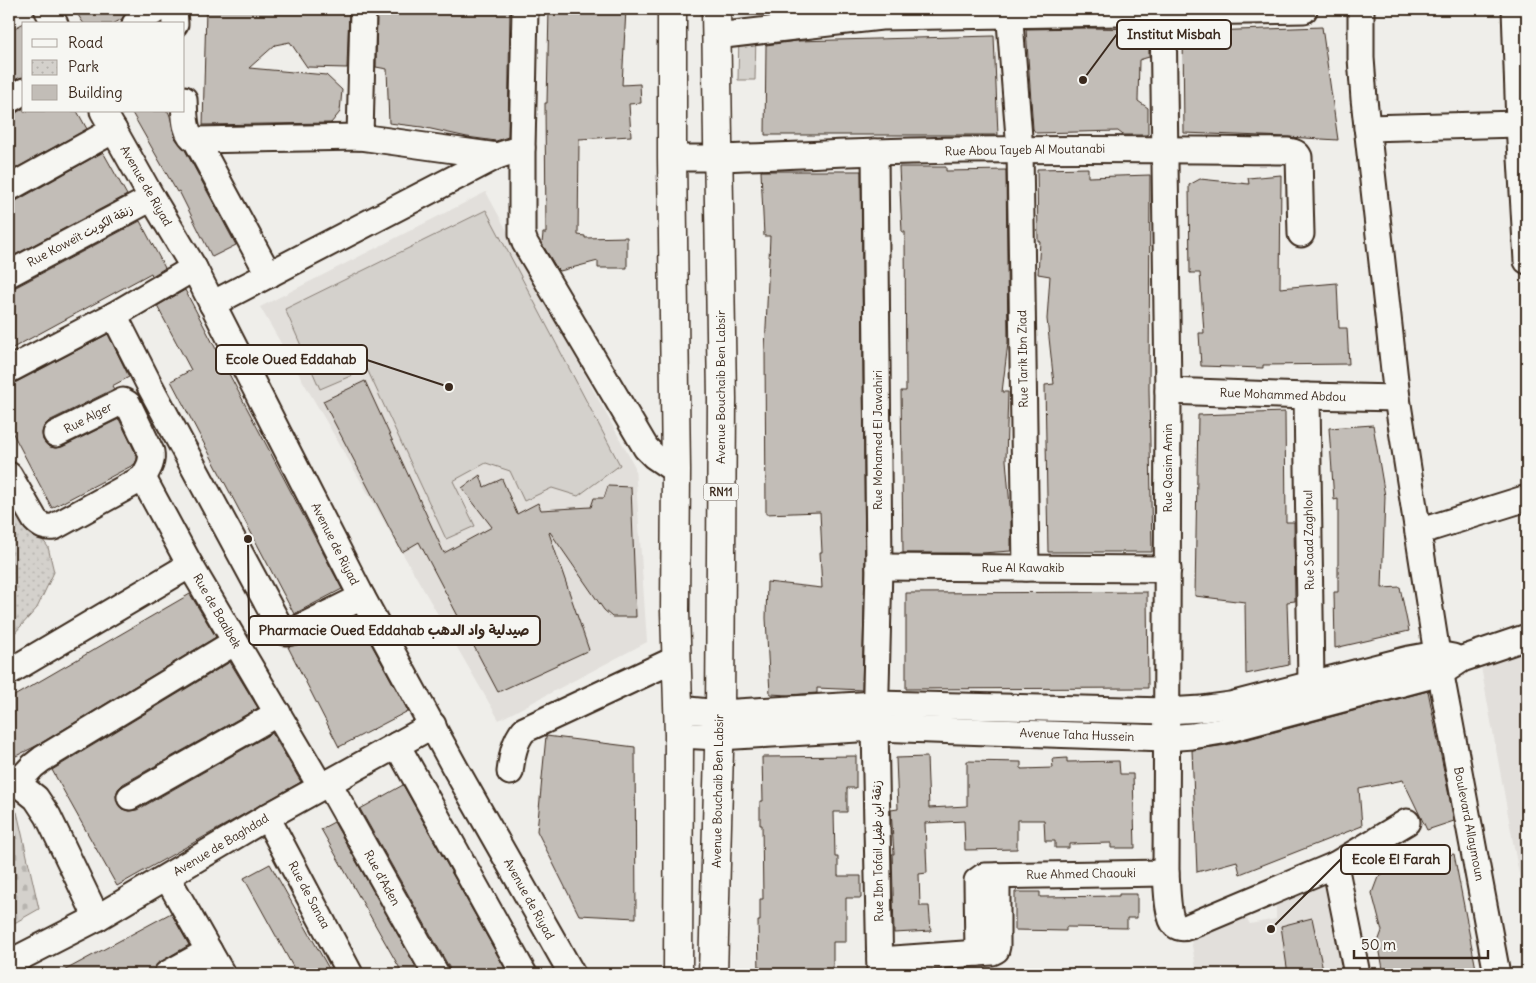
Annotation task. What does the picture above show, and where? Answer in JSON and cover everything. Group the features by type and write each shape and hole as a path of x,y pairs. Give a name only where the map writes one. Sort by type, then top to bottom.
{"main road":[{"path":"672,9 676,471 675,611 679,722 678,974"},
{"name":"Avenue Bouchaib Ben Labsir","path":"713,974 719,725 722,399 716,9"}],"street":[{"path":"47,9 54,22"},
{"path":"138,22 158,9"},
{"path":"174,9 175,22"},
{"path":"360,137 363,9"},
{"path":"525,9 522,234 525,243 646,448 676,471"},
{"name":"Boulevard Allaymoun","path":"1362,9 1361,58 1367,128 1397,398 1439,664 1498,974"},
{"path":"1515,9 1527,261"},
{"path":"716,36 881,13 1304,10"},
{"name":"Rue Qasim Amin","path":"1163,11 1168,390 1166,873 1171,918 1176,926 1183,928 1190,926 1336,865"},
{"name":"Rue Tarik Ibn Ziad","path":"1009,12 1020,150 1026,568"},
{"path":"9,100 22,92"},
{"path":"185,108 187,127 192,138 196,140 269,275"},
{"path":"9,188 109,121"},
{"name":"Avenue de Riyad","path":"109,121 194,268 362,596 454,766 572,974"},
{"path":"1367,128 1519,124"},
{"path":"196,140 360,137 497,156"},
{"path":"212,304 497,156 522,148"},
{"name":"Rue Abou Tayeb Al Moutanabi","path":"672,158 718,159 875,152 1020,150 1288,151 1298,154 1299,157 1301,234"},
{"name":"Rue Mohamed El Jawahiri","path":"875,152 879,567 876,716"},
{"name":"Rue Koweït زنقة الكويت","path":"9,274 152,198"},
{"path":"9,370 114,315 194,268"},
{"path":"114,315 282,629 285,632 291,632 362,596"},
{"name":"Rue Mohammed Abdou","path":"1168,390 1397,398"},
{"name":"Rue Saad Zaghloul","path":"1307,396 1311,683"},
{"name":"Rue Alger","path":"56,434 124,400 128,404 151,452 152,458 143,478"},
{"path":"9,475 35,520 41,526 47,528 54,527 143,478 190,565"},
{"path":"1418,532 1527,498"},
{"name":"Rue de Baalbek","path":"9,672 190,565 278,713 324,785"},
{"name":"Rue Al Kawakib","path":"879,567 1168,569"},
{"name":"Avenue Taha Hussein","path":"876,716 1166,738 1192,736 1222,731 1527,637"},
{"path":"97,918 48,816 36,798 13,782 42,759 235,642"},
{"path":"510,772 513,752 519,735 524,730 676,659"},
{"name":"Avenue Taha Hussein","path":"679,722 719,725 876,716 1202,709 1230,704 1409,659 1439,664"},
{"path":"130,797 278,713"},
{"name":"Rue Ibn Tofail زنقة ابن طفيل","path":"876,716 880,967"},
{"name":"Avenue de Baghdad","path":"9,963 97,918 268,816 433,725"},
{"path":"396,745 524,974"},
{"name":"Rue d'Aden","path":"324,785 436,974"},
{"name":"Rue de Sanaa","path":"268,816 350,974"},
{"path":"1357,974 1336,865 1407,822"},
{"name":"Rue Ahmed Chaouki","path":"880,967 978,953 977,881 984,876 1166,873"},
{"path":"167,877 222,974"},
{"path":"167,974 209,951"}],"shaded area":[{"path":"486,192 635,467 647,642 499,720 260,307"},
{"path":"1527,639 1527,918 1479,656"},
{"path":"1332,874 1350,974 1197,974 1190,934 1242,911 1250,924 1276,919 1276,892"}],"green space":[{"path":"739,32 756,32 755,80 738,80"},
{"path":"486,210 620,465 578,496 552,488 524,501 510,471 486,463 453,481 475,526 446,539 367,369 320,389 285,309"},
{"path":"19,507 48,547 54,572 37,608 13,635 9,636 9,511"},
{"path":"9,810 17,812 39,909 9,926"}],"building":[{"path":"74,9 132,9 117,22 83,22"},
{"path":"206,9 349,9 347,68 307,67 290,42 275,45 249,68 326,75 342,90 340,112 331,123 203,125"},
{"path":"377,9 510,9 508,137 496,141 422,127 389,123 387,69 376,67"},
{"path":"549,9 626,9 622,85 640,84 641,103 629,104 631,136 579,139 578,235 585,236 585,238 627,237 627,268 598,268 598,261 560,271 542,244 543,233 546,233 545,103 547,103"},
{"path":"22,24 22,78 9,83 9,31"},
{"path":"1322,27 1338,140 1184,133 1183,32"},
{"path":"1026,29 1149,29 1149,57 1139,60 1138,101 1148,108 1148,135 1123,135 1118,131 1036,133 1033,129"},
{"path":"994,36 998,135 765,135 766,45 797,41"},
{"path":"22,109 22,112 78,112 87,129 9,172 9,114"},
{"path":"132,112 168,112 175,138 185,150 236,245 212,257 179,191 177,192"},
{"path":"103,152 127,195 9,258 9,202 16,201"},
{"path":"899,167 946,167 946,171 1006,170 1008,343 1002,392 1008,392 1006,460 1011,518 1011,551 903,553 901,391 906,391 905,232 902,232"},
{"path":"1088,168 1088,177 1150,175 1149,389 1152,552 1048,552 1045,385 1054,384 1047,319 1050,276 1038,274 1040,241 1038,241 1037,169"},
{"path":"761,171 861,171 865,567 862,690 817,688 817,693 770,694 766,618 767,582 822,588 820,552 822,552 820,512 766,514 765,350 770,236 764,236"},
{"path":"1281,175 1280,288 1337,283 1339,328 1347,328 1349,364 1263,365 1263,368 1201,366 1199,333 1204,333 1200,273 1190,273 1189,185 1200,179 1249,184 1248,178"},
{"path":"140,221 165,268 152,276 151,273 9,350 9,288 16,287"},
{"path":"185,290 342,589 294,614 171,381 191,370 157,306"},
{"path":"108,334 129,377 112,386 114,389 49,421 44,426 43,440 48,446 62,447 119,419 137,459 135,464 52,508 9,426 9,386"},
{"path":"365,381 444,553 492,527 462,488 480,475 484,487 502,479 517,514 538,503 541,510 591,507 594,498 604,498 608,486 631,487 636,617 612,617 604,610 550,532 589,650 498,692 419,542 402,552 323,401"},
{"path":"1285,412 1286,522 1294,522 1295,601 1287,602 1289,665 1246,674 1245,602 1195,596 1198,415"},
{"path":"1373,425 1385,496 1382,588 1400,587 1409,631 1335,648 1334,592 1338,592 1338,499 1334,500 1329,428"},
{"path":"1147,592 1148,688 906,689 906,593"},
{"path":"190,594 216,637 38,745 16,756 9,744 9,699"},
{"path":"356,616 408,711 339,747 288,647 297,645"},
{"path":"230,662 258,708 123,784 118,789 116,796 118,804 122,809 129,811 137,810 272,733 301,782 117,886 52,770"},
{"path":"1428,691 1454,821 1427,830 1403,780 1359,789 1362,826 1240,874 1237,861 1197,872 1192,750 1226,745"},
{"path":"546,736 635,747 636,918 579,915 537,831"},
{"path":"856,756 856,788 847,788 847,812 834,812 835,857 838,857 838,876 861,876 861,898 846,898 846,942 833,942 833,974 759,974 758,921 760,921 760,899 763,899 762,825 760,825 760,801 763,801 762,757"},
{"path":"927,757 929,808 967,806 967,761 1021,762 1021,769 1053,768 1052,759 1067,758 1067,762 1119,761 1120,774 1133,774 1135,848 1111,848 1111,843 1069,844 1069,848 1055,848 1055,841 1045,841 1044,820 1017,820 1017,849 965,850 964,821 925,823 927,873 919,874 920,906 929,906 931,931 894,933 892,854 894,854 891,810 898,809 896,758"},
{"path":"403,785 508,974 450,974 449,967 360,809"},
{"path":"334,822 420,974 403,974 321,829"},
{"path":"1454,854 1477,974 1384,974 1378,942 1382,931 1372,893 1378,877 1405,866 1406,862"},
{"path":"270,864 332,974 297,974 244,878"},
{"path":"1015,892 1040,892 1040,897 1137,894 1137,918 1127,918 1127,928 1066,927 1066,931 1015,930"},
{"path":"171,913 189,945 160,962 155,967 153,974 58,974"},
{"path":"1312,918 1324,974 1288,974 1281,926"}],"place":[{"name":"Institut Misbah","path":"1083,80"},
{"name":"Ecole Oued Eddahab","path":"449,387"},
{"name":"Pharmacie Oued Eddahab صيدلية واد الدهب","path":"248,539"},
{"name":"Ecole El Farah","path":"1271,929"}]}
